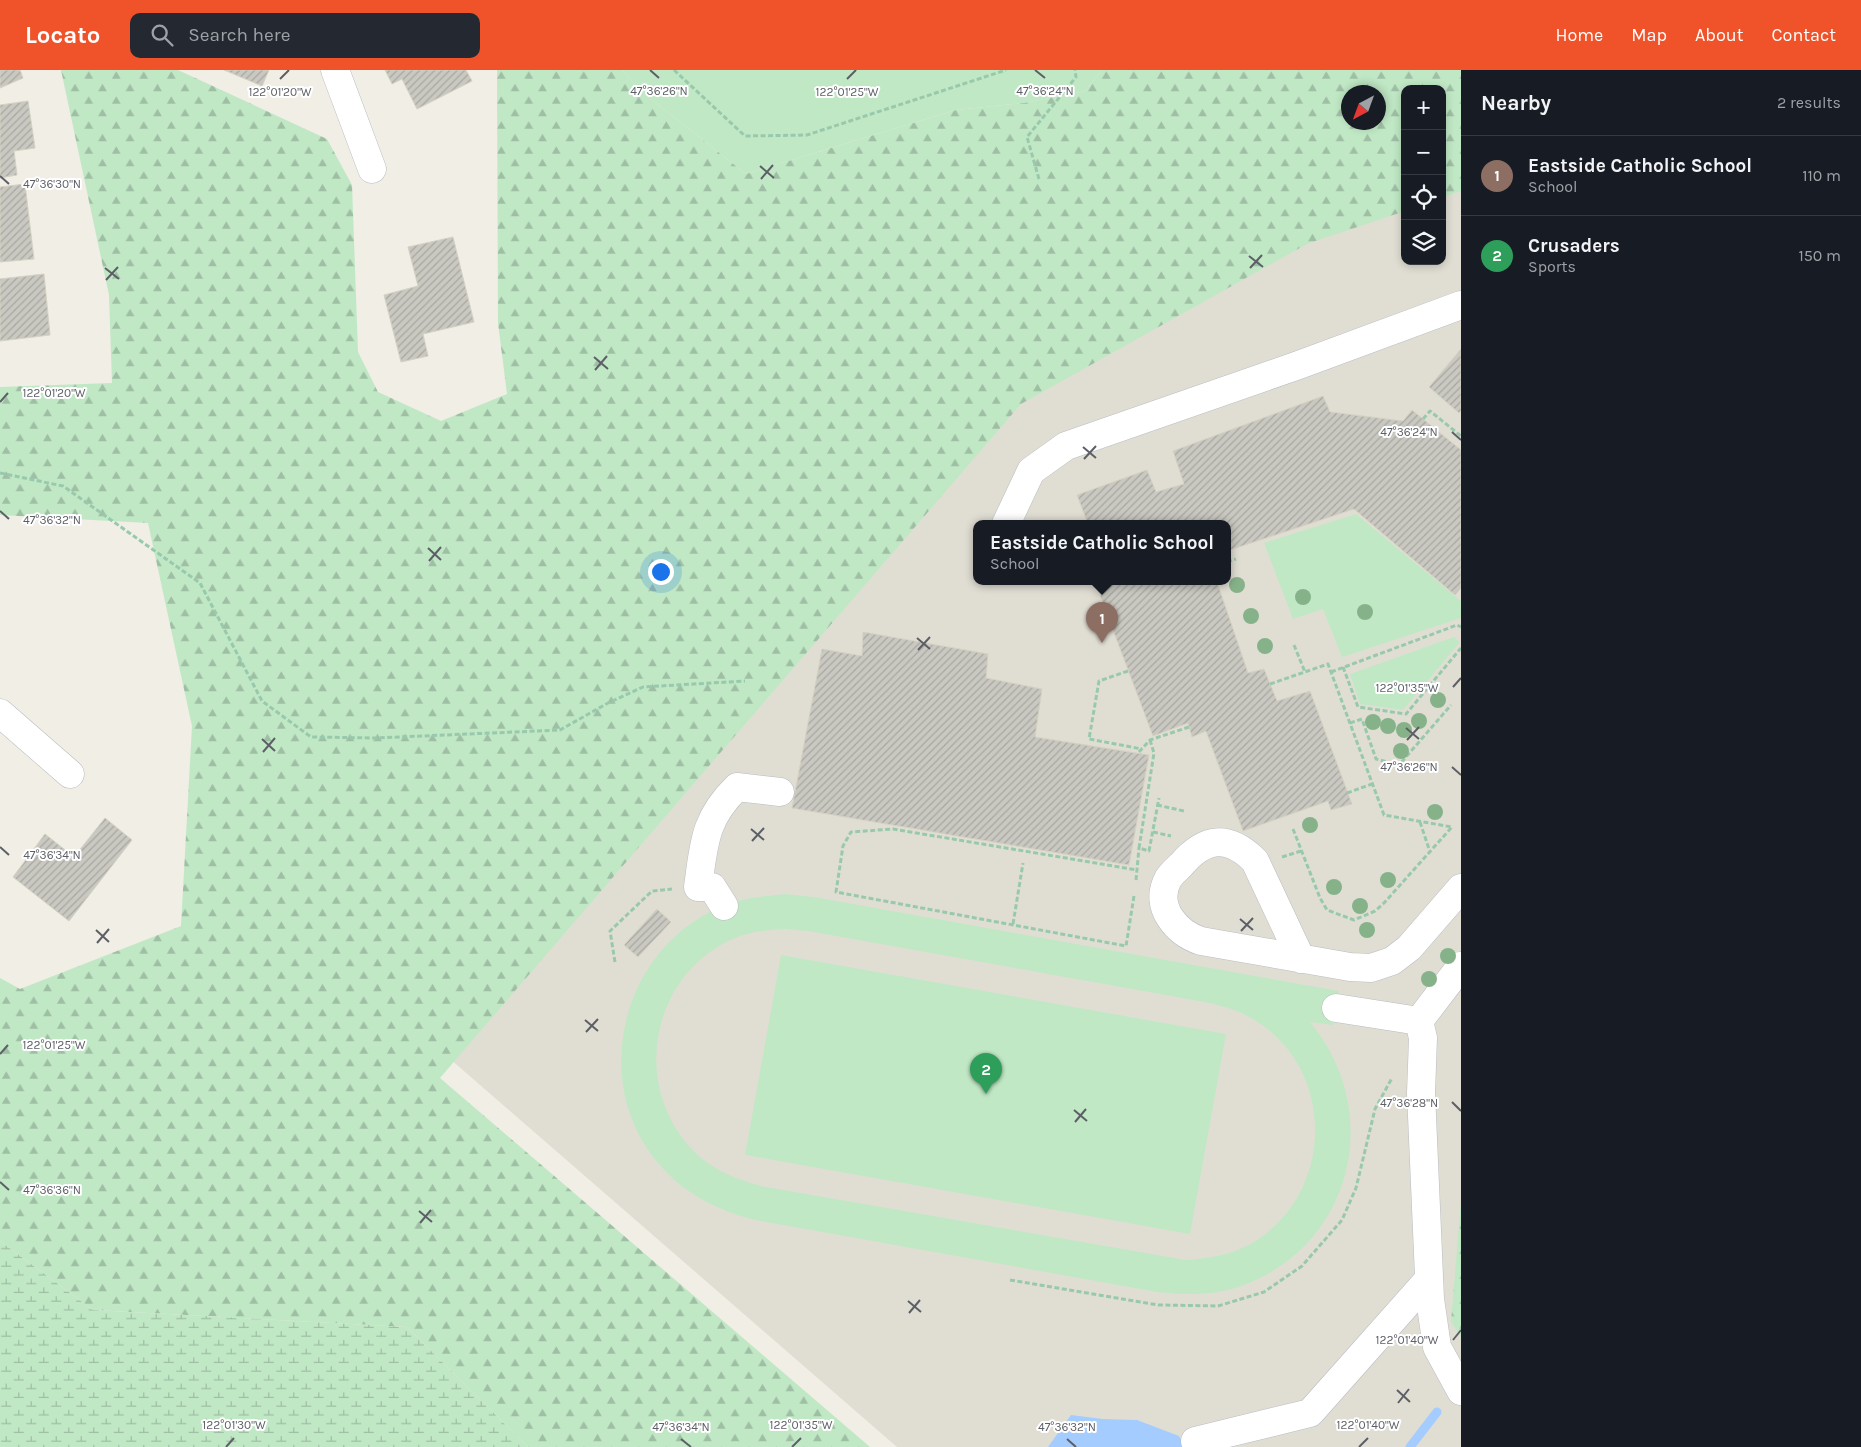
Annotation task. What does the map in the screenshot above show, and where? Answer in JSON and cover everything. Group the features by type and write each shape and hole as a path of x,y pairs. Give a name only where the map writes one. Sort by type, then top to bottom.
{"street":[{"path":"335,70 372,168"},
{"path":"1008,520 1032,470 1066,446 1296,366 1461,305"},
{"path":"0,714 70,774"},
{"path":"724,906 712,887 698,888 711,819 721,802 737,787 780,792"},
{"path":"1301,959 1255,861 1246,852 1234,845 1220,842 1207,844 1195,849 1168,879 1164,893 1165,906 1170,919 1178,929 1189,937 1301,959 1350,967 1371,968 1392,961 1409,948 1461,888"},
{"path":"1419,1022 1461,966"},
{"path":"1336,1008 1419,1022"},
{"path":"1419,1022 1423,1038 1421,1093 1429,1279 1437,1347 1461,1391"},
{"path":"1195,1441 1310,1413 1429,1279"}],"path":[{"path":"674,70 745,136 807,135 1006,70"},
{"path":"1039,179 1027,137 1076,78 1075,70"},
{"path":"1423,419 1430,411 1461,436"},
{"path":"0,473 63,486 200,583 262,700 312,737 376,738 560,730 608,703 643,687 745,681"},
{"path":"1231,561 1236,559"},
{"path":"1331,672 1457,625 1461,627"},
{"path":"1294,646 1305,672"},
{"path":"1343,667 1358,707 1406,714 1461,648"},
{"path":"1270,684 1328,664 1384,815 1452,827 1384,903 1374,911 1354,920 1327,910 1320,898 1293,829"},
{"path":"1128,671 1099,682 1089,739 1141,751 1150,740 1189,727"},
{"path":"1350,723 1362,719 1376,759 1399,765 1451,706"},
{"path":"1132,907 1126,946 836,892 844,846 851,832 892,829 1137,872 1154,753 1150,740"},
{"path":"1347,793 1372,784"},
{"path":"1139,848 1149,851 1159,798"},
{"path":"1157,805 1184,811"},
{"path":"1420,822 1430,852"},
{"path":"1152,832 1179,838"},
{"path":"1296,852 1301,851"},
{"path":"1013,924 1023,863"},
{"path":"616,962 610,931 652,891 698,888"},
{"path":"1010,1280 1158,1305 1218,1306 1264,1292 1302,1266 1342,1220 1356,1188 1375,1109 1394,1075"}],"shaded area":[{"path":"1241,70 1461,70 1461,1447 897,1447 411,1025"}],"green space":[{"path":"61,70 178,70 327,139 352,185 358,352 378,392 441,421 507,394 498,323 497,70 622,70 641,91 746,174 956,110 1024,103 1085,91 1102,70 1461,70 1461,191 1446,197 1446,85 1401,85 1401,212 1307,244 1021,404 440,1078 870,1447 528,1447 407,1327 93,1310 0,1241 0,978 20,989 181,926 192,726 148,523 0,515 0,387 112,383 109,295"},
{"path":"622,70 1102,70 1085,91 1024,103 956,110 746,174 641,91"},
{"path":"1356,514 1461,601 1461,618 1342,657 1323,609 1293,619 1264,543"},
{"path":"1454,637 1460,642 1403,710 1360,704 1350,674"},
{"path":"785,894 814,897 1339,991 1333,1025 1310,1022 1333,1057 1346,1095 1351,1133 1346,1171 1333,1207 1311,1239 1281,1265 1233,1289 1212,1293 1179,1294 1157,1292 755,1220 714,1206 690,1192 668,1174 658,1163 636,1129 624,1092 621,1053 628,1015 642,979 664,948 693,922 729,904 757,897","holes":["779,929 808,931 1210,1003 1248,1016 1280,1041 1300,1068 1311,1099 1315,1131 1311,1164 1299,1194 1279,1221 1252,1243 1228,1253 1186,1260 761,1186 721,1171 700,1157 677,1130 663,1100 657,1067 659,1035 668,1004 685,976 709,953 740,936"]},
{"path":"781,955 1226,1034 1190,1234 745,1155"},
{"path":"1461,1201 1461,1337 1451,1322"},
{"path":"0,1241 93,1310 407,1327 528,1447 0,1447"}],"water":[{"path":"1071,1415 1103,1419 1137,1420 1179,1436 1185,1447 1048,1447"}],"building":[{"path":"0,70 20,70 23,78 0,88"},
{"path":"224,70 269,70 262,86"},
{"path":"385,70 466,70 472,81 417,109 402,79 392,84"},
{"path":"28,101 35,148 14,151 17,175 0,178 0,105"},
{"path":"25,184 34,259 0,262 0,187"},
{"path":"453,237 474,322 423,334 428,356 401,362 384,295 418,286 408,247"},
{"path":"44,274 50,335 0,341 0,279"},
{"path":"1461,349 1461,411 1459,413 1429,387"},
{"path":"1323,396 1330,412 1403,421 1412,410 1461,450 1461,588 1455,595 1354,509 1231,550 1231,520 1086,520 1077,495 1147,470 1156,492 1184,484 1173,451"},
{"path":"1096,585 1218,585 1248,673 1264,669 1277,701 1310,691 1352,804 1331,810 1328,801 1243,831 1206,731 1192,737 1188,723 1153,736"},
{"path":"863,632 988,654 986,678 1042,689 1035,737 1149,755 1129,865 792,808 822,649 862,656"},
{"path":"105,818 132,840 69,921 13,877 45,834 74,857"},
{"path":"657,909 671,922 638,957 624,945"}],"waterway":[{"path":"1410,1447 1437,1412"}],"place":[{"name":"Eastside Catholic School","path":"1102,643"},
{"name":"Crusaders","path":"986,1094"}]}
